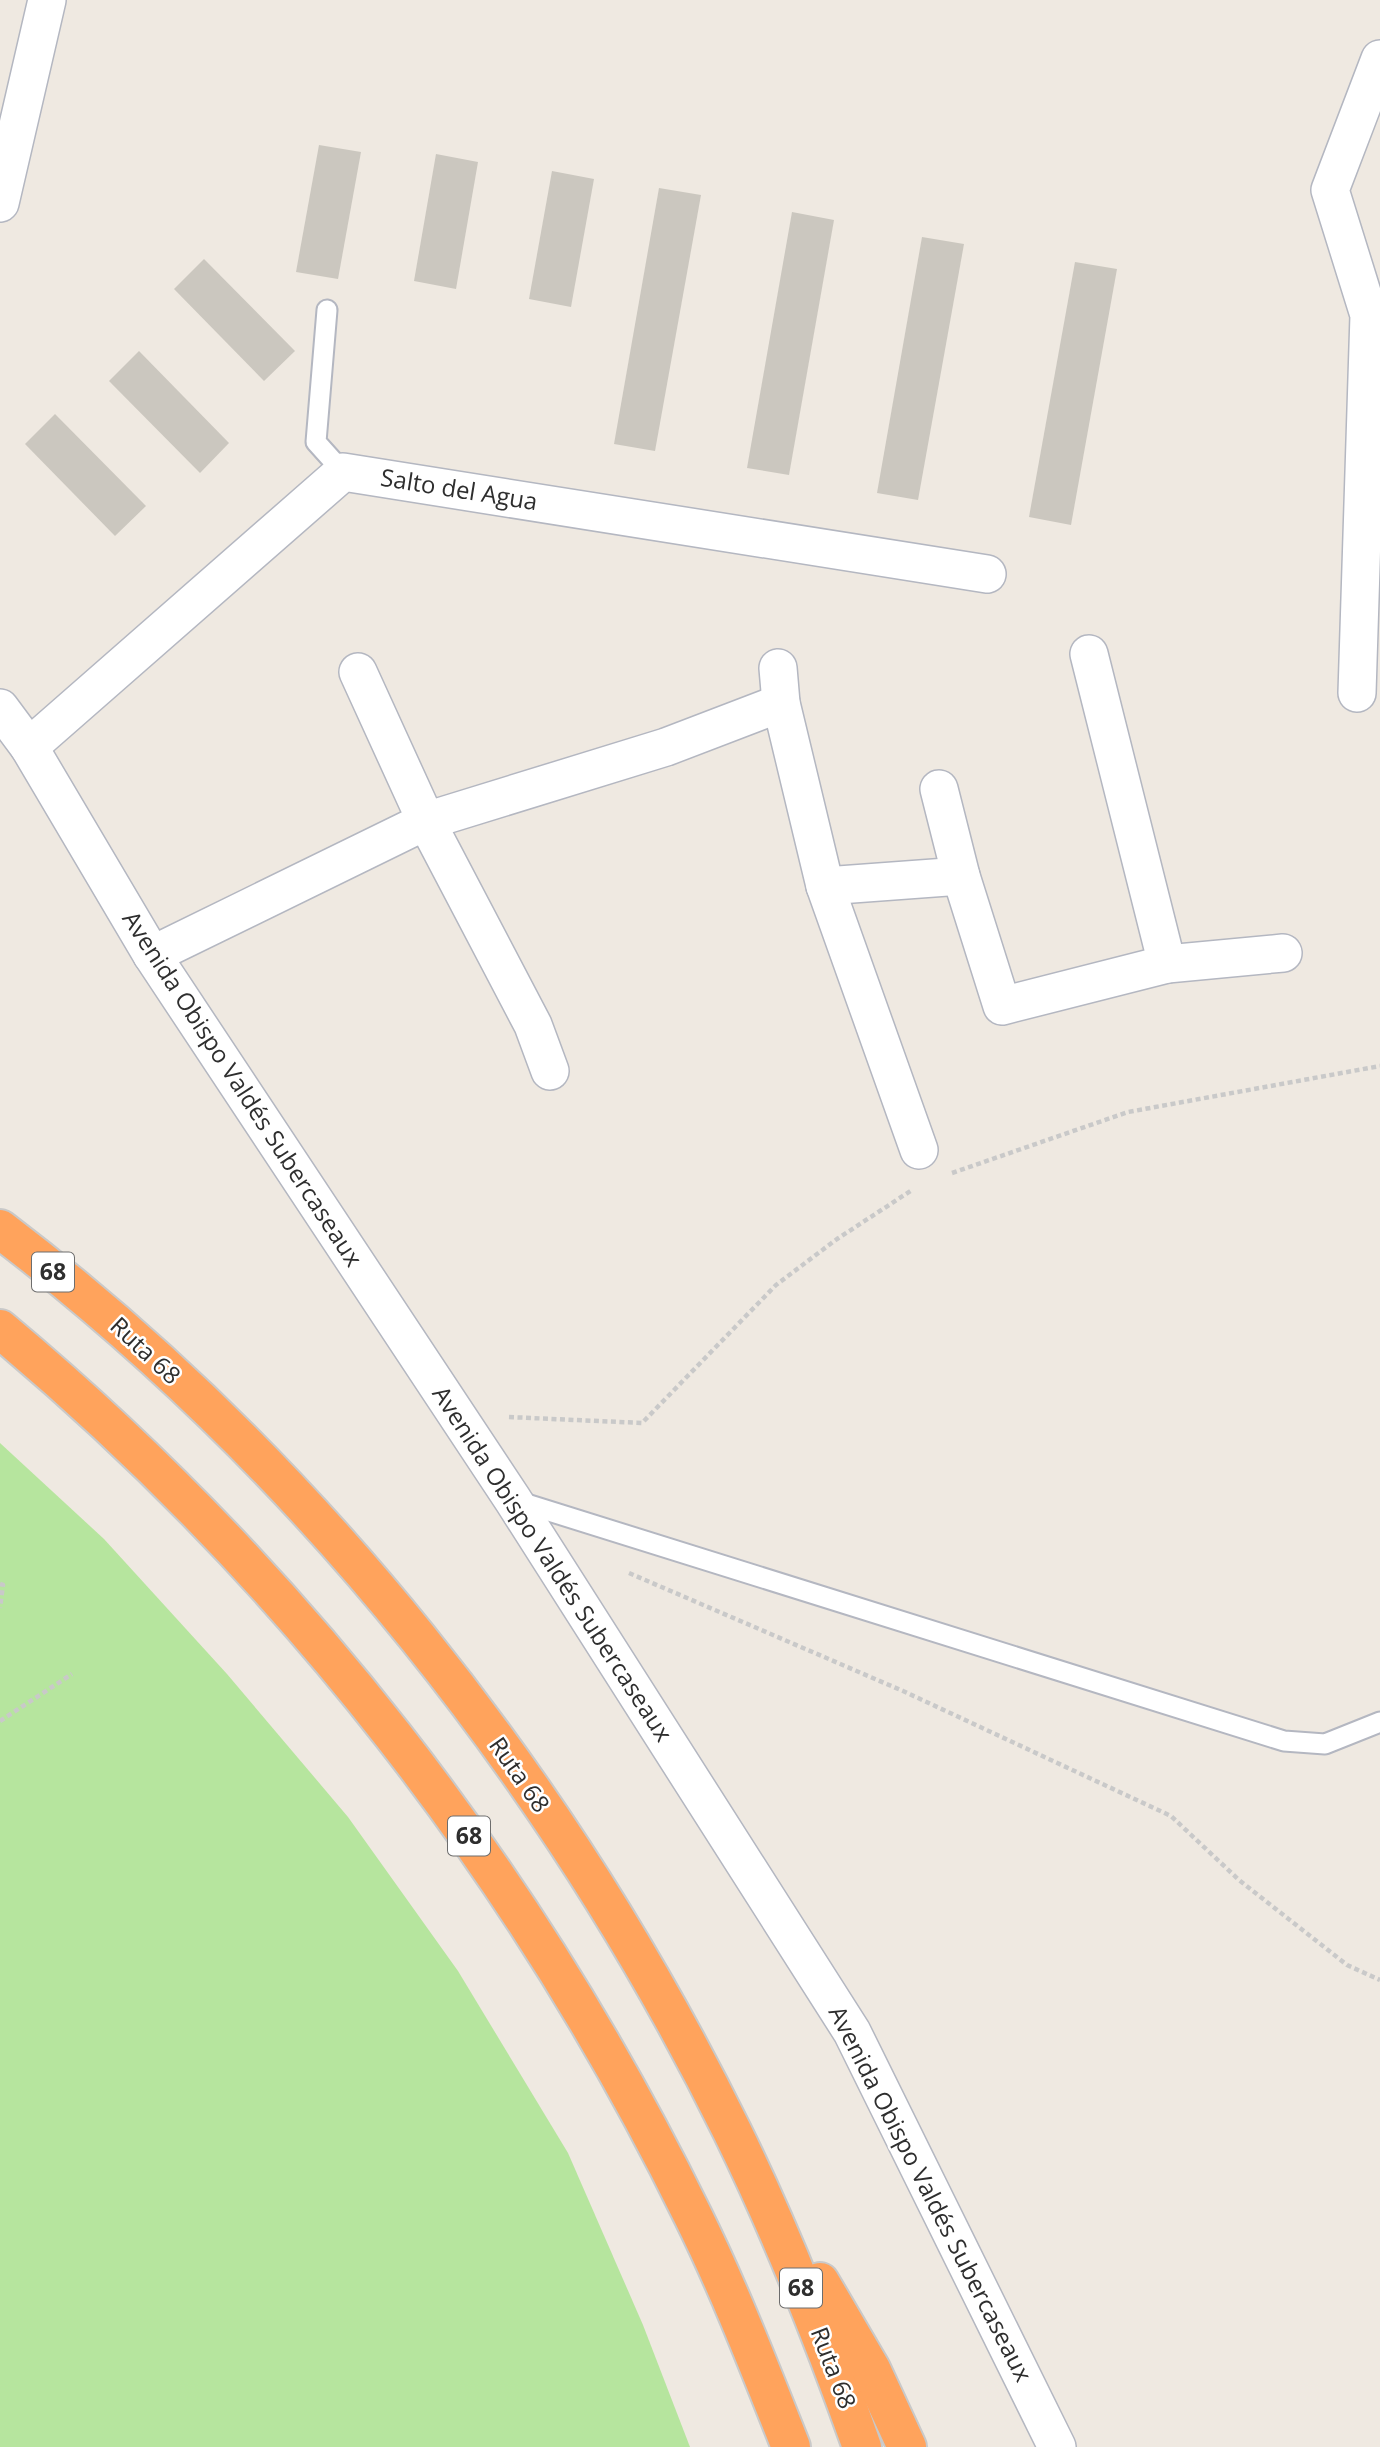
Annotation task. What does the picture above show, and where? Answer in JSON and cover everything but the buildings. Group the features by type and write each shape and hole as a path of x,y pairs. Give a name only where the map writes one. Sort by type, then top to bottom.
{"highway":[{"name":"Ruta 68","path":"0,1229 105,1315 192,1395 285,1488 373,1585 456,1687 533,1793 605,1902 671,2015 732,2132 787,2254 862,2447"},
{"name":"68","path":"0,1329 69,1387 166,1478 256,1572 343,1670 423,1772 500,1878 570,1988 635,2102 682,2194 748,2337 791,2447"},
{"path":"732,2132 871,2370 907,2447"}],"street":[{"path":"0,203 47,0"},
{"path":"1357,693 1369,314 1330,190 1380,59"},
{"path":"1347,239 1380,276"},
{"path":"29,747 343,472"},
{"name":"Salto del Agua","path":"343,472 987,574"},
{"path":"1090,654 1167,964"},
{"path":"358,672 426,821 533,1025 550,1072"},
{"path":"152,955 426,821 666,747 780,686 825,886 921,1167"},
{"name":"Avenida Obispo Valdés Subercaseaux","path":"0,708 29,747 152,955 513,1500 852,2032 1057,2447"},
{"path":"939,789 961,876 1002,1006 1167,964 1283,953"},
{"path":"825,886 961,876"}],"lane":[{"path":"327,310 316,442 343,472"},
{"path":"513,1500 1284,1741 1325,1744 1380,1723"}],"path":[{"path":"949,1174 1128,1112 1380,1066"},
{"path":"455,1414 642,1423 776,1285 837,1239 921,1167"},
{"path":"627,1573 903,1691 1171,1816 1239,1880 1337,1957 1380,1980"},
{"path":"0,1584 3,1585 0,1608"},
{"path":"0,1721 72,1674"}],"green space":[{"path":"0,1443 104,1539 227,1674 348,1817 458,1971 568,2153 643,2325 690,2447 0,2447"}]}
